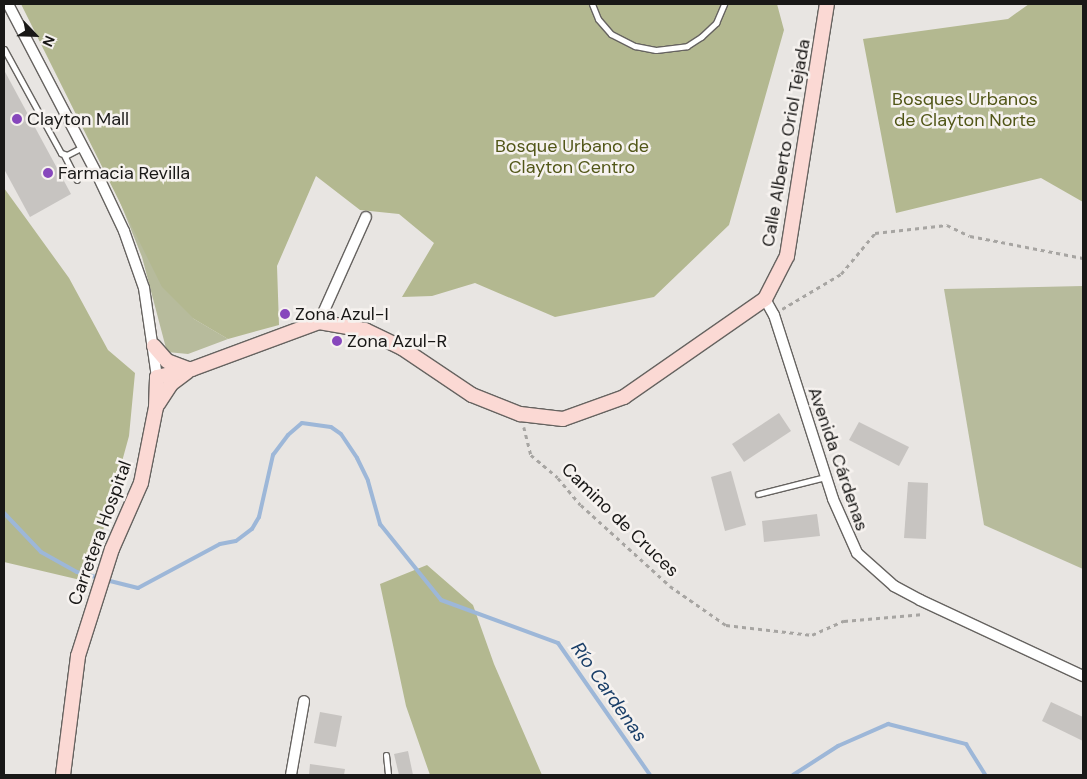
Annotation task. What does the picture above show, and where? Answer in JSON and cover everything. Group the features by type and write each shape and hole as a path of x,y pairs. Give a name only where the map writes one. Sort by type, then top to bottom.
{"street":[{"name":"Carretera Hospital","path":"8,4 83,147 133,256 144,288 154,346 157,377 156,407 141,483 112,549 85,630 75,670 63,775"},
{"name":"Calle Alberto Oriol Tejada","path":"319,322 365,330 402,348 472,394 506,409 533,417 563,419 608,405 636,390 765,299 787,256 827,4"},
{"path":"157,377 192,369 319,322 366,217"},
{"name":"Avenida Cárdenas","path":"765,299 774,315 825,477 857,554 894,586 945,613 1083,676"},
{"path":"154,346 167,361 192,369"},
{"path":"156,407 171,384 192,369"},
{"path":"291,775 304,701"}],"lane":[{"path":"592,4 598,19 611,34 635,46 656,50 687,46 701,37 716,23 724,4"},
{"path":"4,49 77,180"},
{"path":"64,155 83,147"},
{"path":"758,494 825,477"},
{"path":"386,755 388,775"}],"path":[{"path":"774,315 841,274 875,233 947,225 970,236 1083,258"},
{"name":"Camino de Cruces","path":"506,409 524,427 531,455 558,478 581,505 670,586 726,625 812,635 844,621 883,616 945,613"}],"green space":[{"name":"Bosque Urbano de Clayton Centro","path":"21,4 777,4 784,30 729,225 654,297 555,317 475,283 432,296 402,297 434,243 399,214 360,210 316,176 277,266 279,325 228,339 194,319 162,287"},
{"name":"Bosques Urbanos de Clayton Norte","path":"1029,4 1083,4 1083,202 1041,178 896,213 863,39 1008,19"},
{"path":"110,177 194,319 228,339 188,354 167,352 142,257"},
{"path":"4,188 69,278 108,350 135,373 129,436 89,582 4,562"},
{"path":"1083,286 1083,569 984,525 944,289"},
{"path":"427,565 473,605 494,664 542,775 430,775 406,706 380,584"}],"building":[{"name":"Clayton Mall","path":"4,70 71,194 30,217 4,169"},
{"path":"779,413 791,431 744,462 732,444"},
{"path":"859,422 909,447 899,466 849,440"},
{"path":"731,471 746,525 725,531 711,477"},
{"path":"908,482 928,483 926,539 904,538"},
{"path":"817,514 820,536 764,542 762,521"},
{"path":"1051,702 1083,717 1083,741 1042,721"},
{"path":"320,712 342,716 336,747 314,743"},
{"path":"408,751 413,775 399,775 394,754"},
{"path":"310,764 345,769 344,775 309,775"}],"waterway":[{"name":"Río Cardenas","path":"106,580 138,588 220,544 236,541 252,529 259,517 273,455 288,435 302,423 331,427 341,434 357,458 368,481 380,524 441,600 558,643 650,775"},
{"name":"Río Cardenas","path":"4,513 41,552 77,572 99,578"},
{"name":"Río Cardenas","path":"793,775 838,746 888,724 966,744 985,775"}],"place":[{"name":"Clayton Mall","path":"17,119"},
{"name":"Farmacia Revilla","path":"48,173"},
{"name":"Zona Azul-I","path":"285,314"},
{"name":"Zona Azul-R","path":"337,341"}]}
